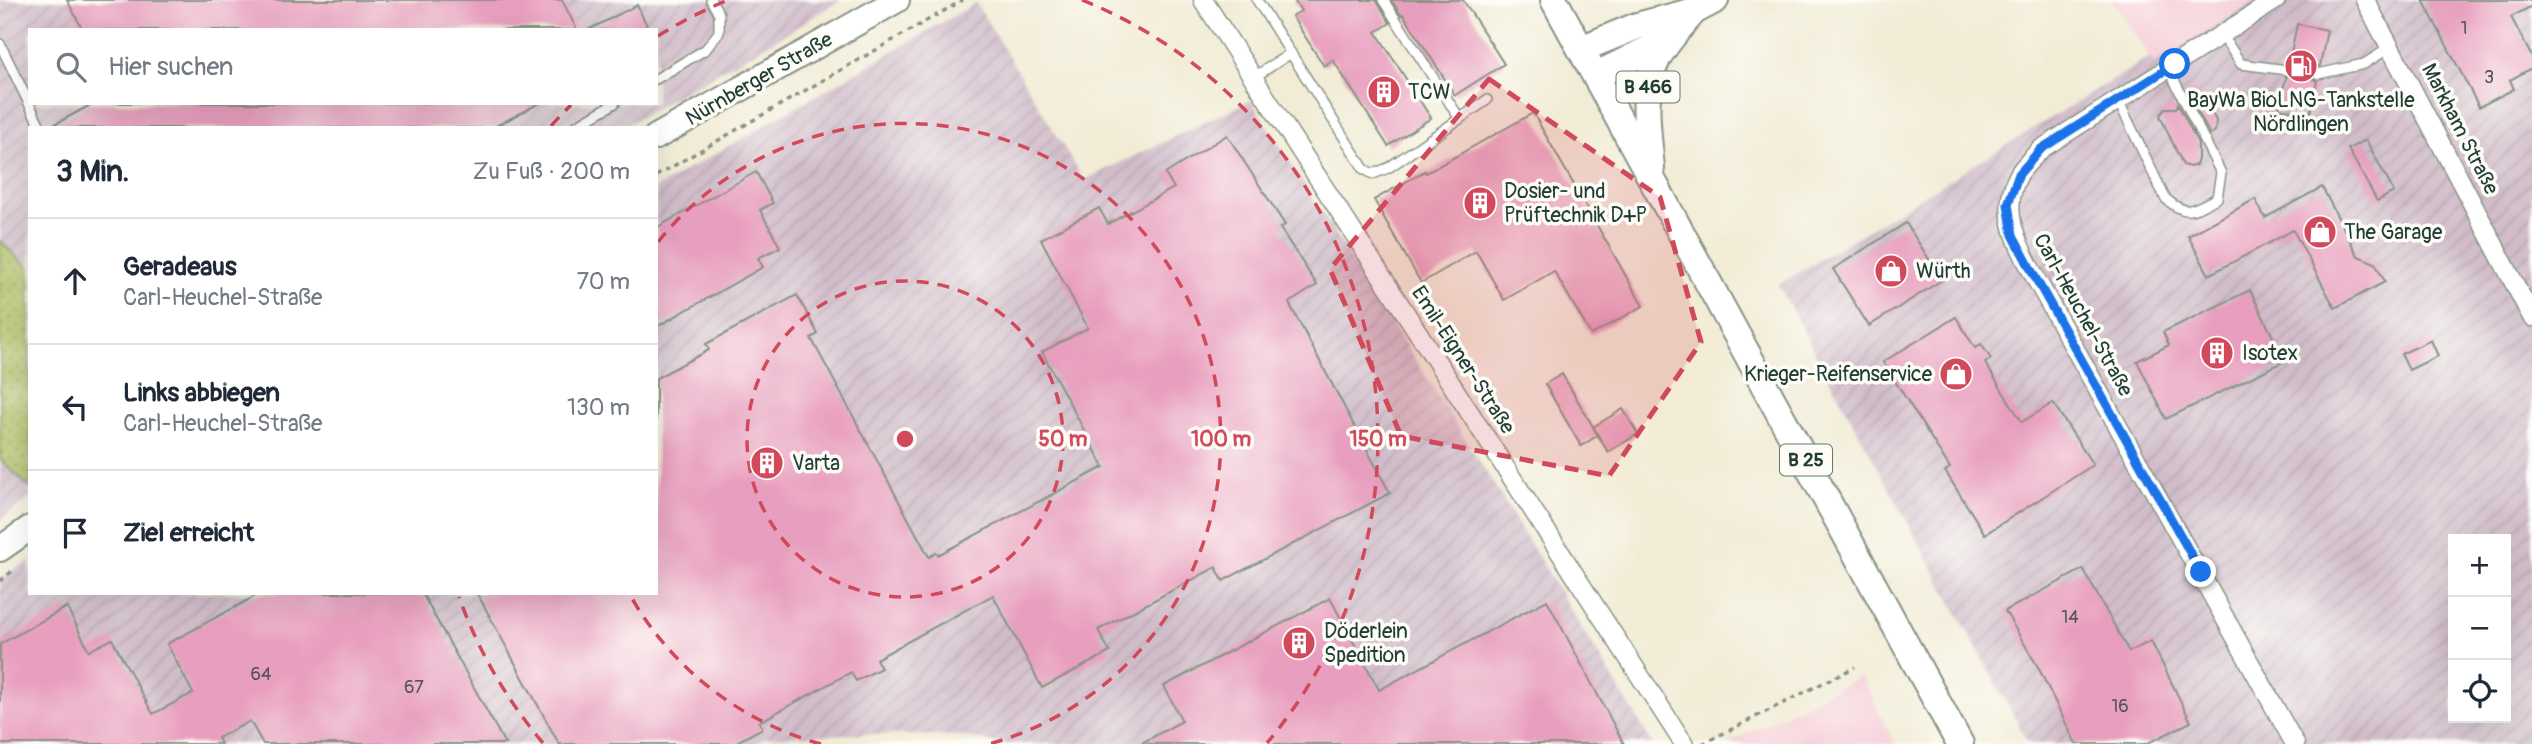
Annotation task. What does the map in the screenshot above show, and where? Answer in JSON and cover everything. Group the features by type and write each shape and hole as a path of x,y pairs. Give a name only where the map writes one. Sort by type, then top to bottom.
{"main road":[{"name":"Nürnberger Straße","path":"658,136 897,0"},
{"name":"B 25","path":"1554,0 1959,744"},
{"name":"B 466","path":"1581,49 1637,26 1705,6"},
{"name":"B 466","path":"1652,176 1647,119 1648,84 1657,59 1671,38 1705,6"},
{"name":"B 466","path":"1597,75 1671,38"},
{"path":"0,549 28,529"}],"street":[{"name":"Emil-Eigner-Straße","path":"1203,0 1684,744"},
{"name":"Carl-Heuchel-Straße","path":"2276,0 2041,149 2019,174 2008,204 2013,235 2295,744"},
{"name":"Markham Straße","path":"2365,0 2532,317"}],"lane":[{"path":"658,78 706,50 719,32 719,15 711,0"},
{"path":"1257,0 1364,169 1373,174 1388,168 1487,100"},
{"path":"1383,0 1460,119"},
{"path":"2222,35 2241,64 2287,70"},
{"path":"0,44 28,101"},
{"path":"2318,74 2364,64 2391,47"},
{"path":"1254,78 1291,53"},
{"path":"2118,100 2165,198 2178,210 2192,210 2217,198 2221,173 2168,68"},
{"path":"30,105 40,126"},
{"path":"576,126 612,105"}],"path":[{"path":"658,175 963,0"},
{"path":"0,581 20,565"},
{"path":"1702,744 1855,667"}],"highlighted area":[{"path":"1489,79 1660,197 1701,342 1609,476 1401,436 1330,269"}],"shaded area":[{"path":"0,0 840,0 624,126 28,126 28,267 0,241"},
{"path":"2112,0 2258,0 2154,63"},
{"path":"2258,0 2532,0 2532,744 2029,744 1778,285 2150,57 2154,63"},
{"path":"976,3 1084,180 1251,100 1493,483 1653,744 1001,744 961,736 862,734 766,737 754,744 0,744 0,581 11,571 28,562 28,595 658,595 658,187"},
{"path":"0,459 28,486 28,499 0,520"},
{"path":"1861,676 1895,744 1727,744"}],"green space":[{"path":"0,241 28,267 28,486 0,459"}],"building":[{"path":"67,0 562,0 576,28 82,28"},
{"name":"TCW","path":"1294,0 1376,0 1390,23 1376,32 1431,118 1388,146 1333,60 1324,66 1292,16 1301,11"},
{"path":"1391,0 1463,0 1504,64 1455,95 1403,14 1401,15"},
{"path":"2423,0 2532,0 2532,6 2511,17 2532,57 2532,68 2510,80 2514,89 2479,107"},
{"path":"637,5 648,28 592,28"},
{"path":"2297,24 2327,30 2320,66 2314,68 2311,73 2312,78 2317,81 2310,114 2279,108 2286,77 2294,72 2289,63"},
{"path":"2188,93 2197,93 2205,99 2216,121 2215,131 2210,135"},
{"path":"2178,104 2198,143 2196,165 2190,167 2183,165 2160,116 2165,108 2176,108"},
{"path":"90,105 536,105 496,126 52,126"},
{"name":"Dosier- und Prüftechnik D+P","path":"1533,113 1643,306 1591,335 1554,271 1504,300 1476,251 1421,283 1374,200"},
{"path":"1227,135 1285,225 1280,228 1317,285 1289,303 1390,493 1223,581 1216,567 1098,630 1110,652 1042,688 993,595 876,659 881,668 856,681 851,672 759,722 763,728 733,744 559,744 478,595 658,595 658,377 709,350 706,344 797,295 818,334 811,338 929,557 936,553 938,555 1104,467 1042,352 1088,328 1041,239 1099,208 1108,224 1174,188 1165,174"},
{"path":"2366,140 2394,192 2377,201 2348,149"},
{"path":"756,172 773,203 760,210 780,247 758,258 763,267 658,326 658,227"},
{"path":"2322,187 2358,256 2375,263 2385,282 2335,308 2293,230 2209,275 2188,236 2255,199 2265,218"},
{"path":"1906,223 1942,280 1869,326 1833,269"},
{"name":"Isotex","path":"2250,290 2285,361 2166,419 2137,361 2169,345 2163,332"},
{"path":"1956,317 1975,348 1981,344 1991,359 1985,363 2022,422 2053,403 2093,465 1985,534 1945,471 1950,468 1883,362"},
{"path":"2431,340 2438,356 2409,370 2401,354"},
{"path":"1562,374 1598,435 1581,446 1545,384"},
{"path":"1623,409 1638,434 1608,452 1593,427"},
{"path":"2083,569 2129,652 2151,641 2191,722 2146,744 2076,744 2038,667 2005,611"},
{"path":"257,595 423,595 505,744 263,744 250,721 218,738 221,744 0,744 0,644 67,607 89,651 112,639 153,714 193,693 167,644"},
{"name":"Döderlein Spedition","path":"1330,598 1379,690 1547,600 1624,744 1140,744 1182,721 1164,686"}],"place":[{"name":"BayWa BioLNG-Tankstelle Nördlingen","path":"2301,66"},
{"name":"TCW","path":"1384,92"},
{"name":"Dosier- und Prüftechnik D+P","path":"1480,203"},
{"name":"The Garage","path":"2320,232"},
{"name":"Würth","path":"1891,271"},
{"name":"Isotex","path":"2217,353"},
{"name":"Krieger-Reifenservice","path":"1956,374"},
{"name":"Varta","path":"767,463"},
{"name":"Döderlein Spedition","path":"1299,643"}],"route":[{"path":"2175,64 2041,149 2019,174 2008,204 2013,235 2036,279 2201,572"}]}
